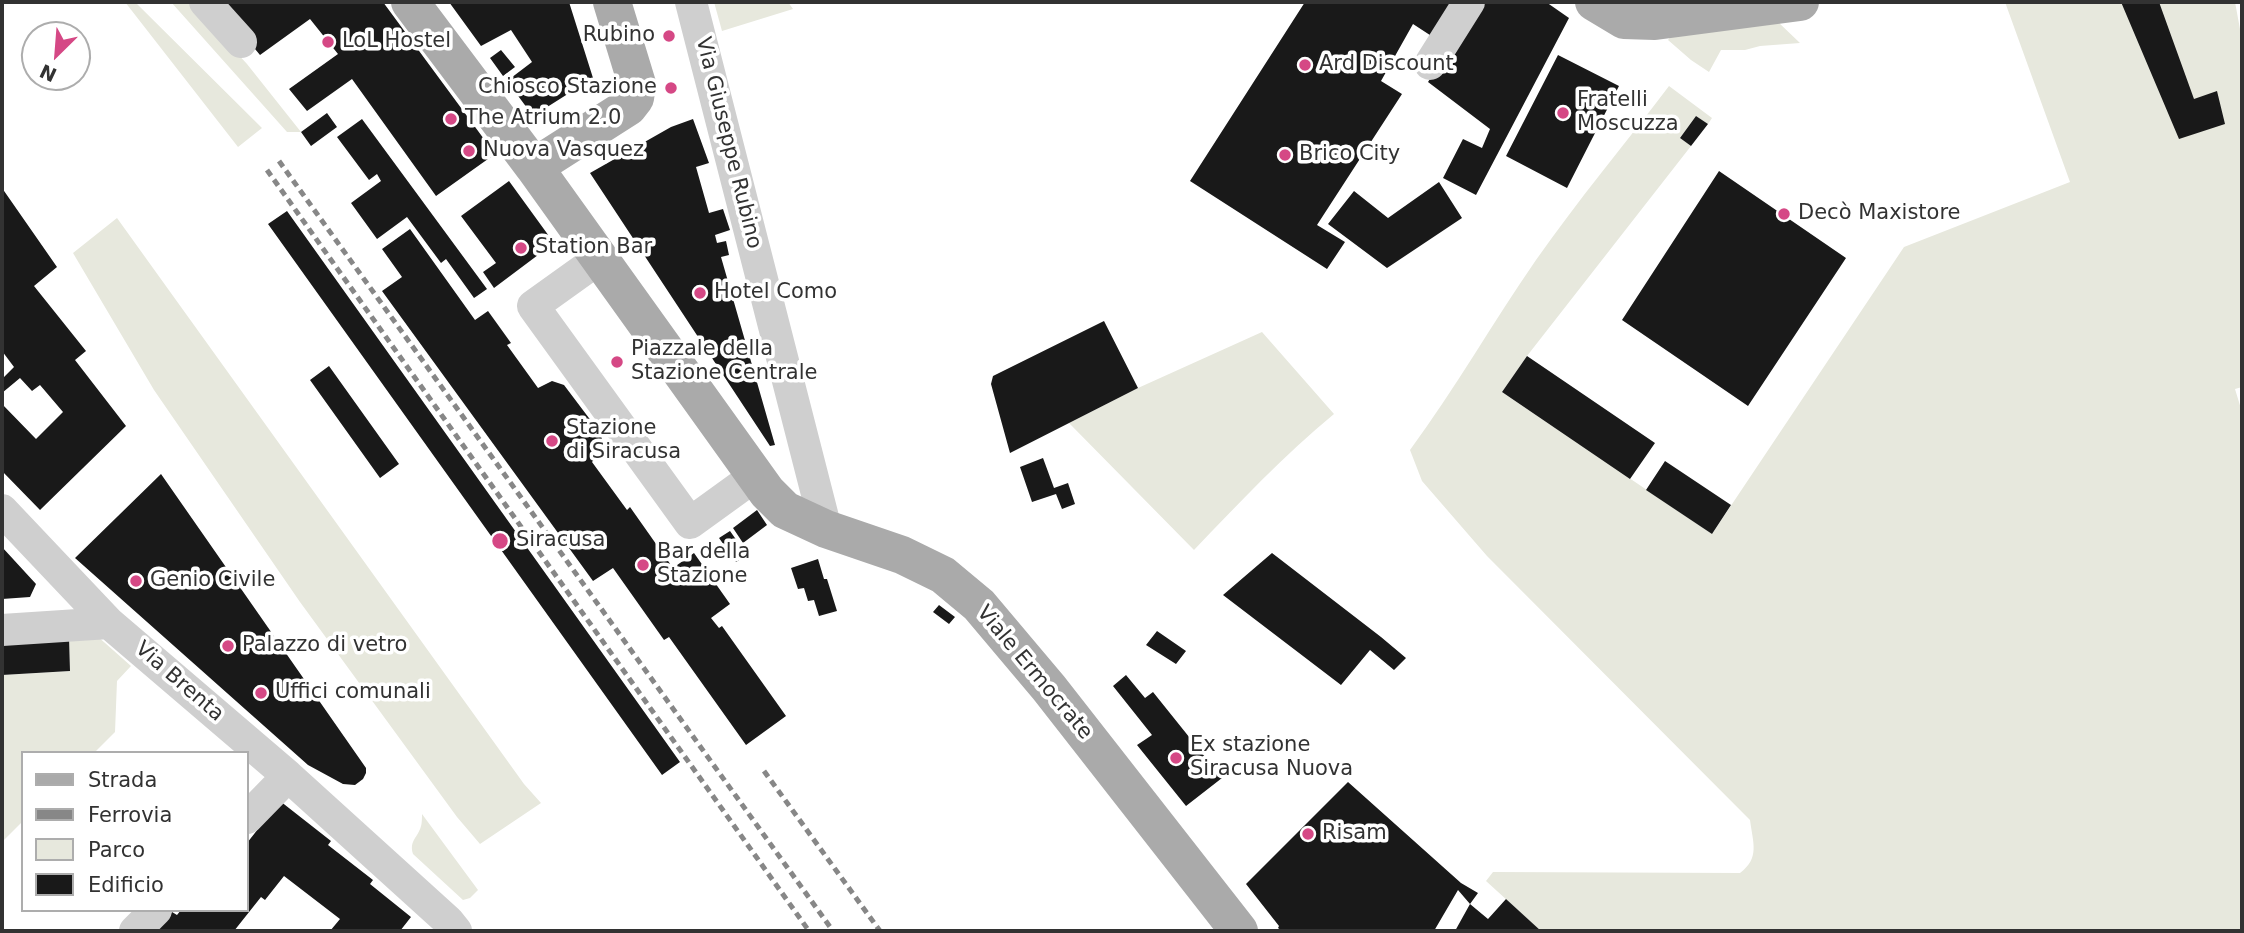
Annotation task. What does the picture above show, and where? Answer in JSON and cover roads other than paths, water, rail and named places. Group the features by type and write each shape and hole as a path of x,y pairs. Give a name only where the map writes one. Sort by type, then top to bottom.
{"main road":[{"name":"Viale Ermocrate","path":"410,2 534,167 761,484 785,510 826,530 902,555 943,575 979,605 1049,688 1239,931"},
{"path":"534,167 628,107 635,98 637,84 612,2"},
{"path":"1594,2 1624,20 1655,21 1800,2"}],"street":[{"path":"205,2 241,42"},
{"name":"Via Giuseppe Rubino","path":"691,2 826,530"},
{"path":"1430,64 1469,2"},
{"path":"600,258 533,306 690,523 761,484 789,494 804,486 811,468"},
{"name":"Via Brenta","path":"2,510 109,623 288,776 448,928"},
{"path":"2,631 109,623"},
{"path":"248,817 288,776"},
{"path":"135,931 154,912"}],"railway":[{"path":"279,161 833,931"},
{"path":"267,170 809,931"},
{"path":"764,771 880,931"}],"place":[{"name":"Rubino","path":"669,36"},
{"name":"LoL Hostel","path":"328,42"},
{"name":"Ard Discount","path":"1305,65"},
{"name":"Chiosco Stazione","path":"671,88"},
{"name":"Fratelli Moscuzza","path":"1563,113"},
{"name":"The Atrium 2.0","path":"451,119"},
{"name":"Nuova Vasquez","path":"469,151"},
{"name":"Brico City","path":"1285,155"},
{"name":"Decò Maxistore","path":"1784,214"},
{"name":"Station Bar","path":"521,248"},
{"name":"Hotel Como","path":"700,293"},
{"name":"Piazzale della Stazione Centrale","path":"617,362"},
{"name":"Stazione di Siracusa","path":"552,441"},
{"name":"Siracusa","path":"500,541"},
{"name":"Bar della Stazione","path":"643,565"},
{"name":"Genio Civile","path":"136,581"},
{"name":"Palazzo di vetro","path":"228,646"},
{"name":"Uffici comunali","path":"261,693"},
{"name":"Ex stazione Siracusa Nuova","path":"1176,758"},
{"name":"Risam","path":"1308,834"}]}
